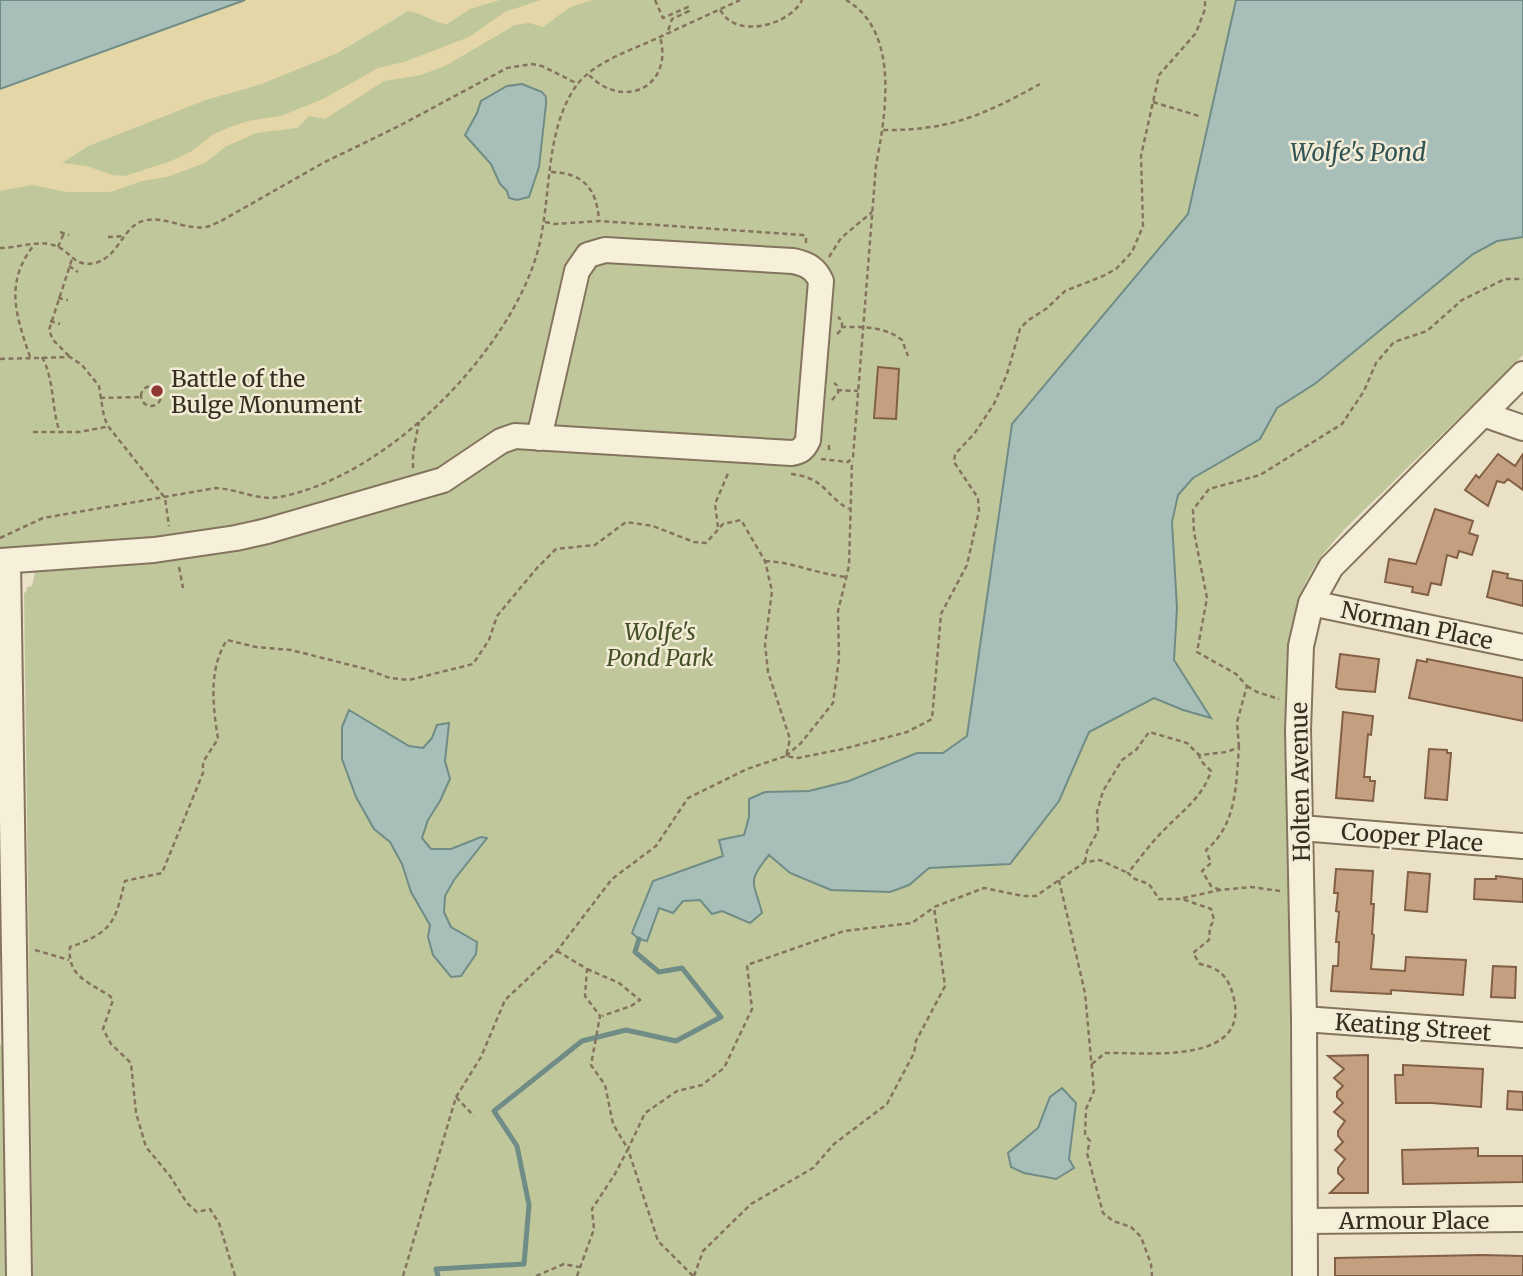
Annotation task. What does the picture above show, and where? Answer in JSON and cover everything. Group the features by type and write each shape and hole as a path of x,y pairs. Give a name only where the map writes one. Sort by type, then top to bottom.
{"street":[{"path":"19,1276 8,1034 4,561 154,550 236,538 416,490 443,480 501,441 515,436 539,438 799,452 808,440 821,281 817,272 803,263 793,261 605,250 588,255 577,271 539,438"},
{"name":"Holten Avenue","path":"1305,1276 1304,1020 1298,730 1301,646 1311,603 1331,567 1523,374"},
{"path":"1483,414 1523,428"},
{"name":"Norman Place","path":"1311,603 1523,647"},
{"name":"Cooper Place","path":"1301,828 1523,846"},
{"name":"Keating Street","path":"1304,1020 1523,1035"},
{"name":"Armour Place","path":"1305,1221 1523,1219"}],"path":[{"path":"655,0 663,18 688,7 690,11 672,19 667,34"},
{"path":"0,538 43,518 216,488 276,498 339,477 370,459 419,422 464,377 505,324 533,265 545,222 554,137 560,116 578,84 588,74 623,54 740,0"},
{"path":"719,9 727,19 739,25 767,24 791,15 799,8 802,0"},
{"path":"403,1276 456,1097 481,1057 505,1000 557,951 612,879 656,846 688,798 747,769 786,756 801,743 832,702 839,659 838,611 849,566 852,461 876,165 885,101 881,49 873,27 857,7 846,0"},
{"path":"857,7 859,0"},
{"path":"786,756 798,758 843,749 907,732 932,719 941,614 967,565 979,511 978,498 954,462 955,453 974,435 994,404 1007,374 1020,329 1027,321 1046,309 1065,291 1116,269 1132,252 1143,226 1140,156 1159,75 1196,33 1205,9 1205,0"},
{"path":"588,74 605,89 630,92 642,88 662,66 664,55 660,37"},
{"path":"0,248 47,244 58,247 72,259 82,263 96,263 110,255 124,236 144,220 155,219 206,227 221,221 323,163 507,68 532,64 542,66 578,84"},
{"path":"883,130 913,131 972,118 1040,84"},
{"path":"1153,102 1199,116"},
{"path":"551,172 571,175 585,183 597,199 600,221"},
{"path":"825,263 841,238 872,212"},
{"path":"545,222 555,224 600,221 803,235 806,237 806,250"},
{"path":"58,247 62,232 69,235"},
{"path":"108,237 124,236"},
{"path":"30,357 17,313 15,282 24,258 34,245"},
{"path":"823,254 828,257"},
{"path":"72,259 49,330 53,340 91,374 99,386 108,426 165,498 167,515"},
{"path":"69,267 78,272"},
{"path":"1281,700 1270,698 1247,686 1236,674 1197,652 1207,598 1194,532 1193,510 1209,489 1260,475 1342,424 1364,391 1376,363 1394,342 1427,331 1462,300 1506,279 1523,279"},
{"path":"58,298 66,301"},
{"path":"50,321 60,324"},
{"path":"835,326 881,329 897,335 905,344 908,356"},
{"path":"42,357 48,368 53,409 60,433"},
{"path":"0,359 70,357"},
{"path":"147,386 156,387 161,394 158,403 150,406 142,402 140,397 147,386"},
{"path":"830,390 858,391"},
{"path":"100,398 140,397"},
{"path":"414,475 413,453 419,422"},
{"path":"33,432 60,433 108,426"},
{"path":"799,452 825,460 852,461"},
{"path":"718,527 715,504 727,472 738,470"},
{"path":"779,473 806,476 817,481 850,510"},
{"path":"234,1276 219,1223 210,1209 197,1212 187,1203 170,1176 146,1147 136,1113 131,1063 111,1044 103,1029 113,1000 78,976 69,960 70,947 106,930 116,916 125,881 162,873 203,773 203,761 218,739 212,696 221,649 227,640 291,650 366,669 390,678 409,680 473,664 489,640 497,616 537,568 556,550 595,545 626,522 653,526 694,542 706,543 718,527 741,520 765,561 772,591 765,644 768,672 790,739 786,756"},
{"path":"177,558 183,588"},
{"path":"765,561 785,561 820,574 846,577"},
{"path":"1220,890 1211,886 1202,871 1211,863 1206,850 1217,841 1229,819 1235,795 1239,747 1237,722 1247,686"},
{"path":"1085,862 1087,851 1098,831 1097,811 1103,791 1122,760 1136,750 1149,732 1187,743 1211,771 1207,786 1178,819 1163,831 1128,873"},
{"path":"1199,755 1227,752 1239,747"},
{"path":"577,1276 586,1257 594,1228 592,1209 628,1149 645,1113 677,1091 702,1085 724,1068 752,1009 747,965 844,931 912,923 934,907 984,888 1036,896 1085,862 1100,860 1128,873 1149,884 1159,899 1182,899 1220,890 1251,887 1280,891"},
{"path":"1059,880 1085,993 1094,1091 1086,1109 1085,1135 1090,1141 1087,1153 1094,1186 1103,1213 1113,1221 1130,1227 1141,1237 1153,1276"},
{"path":"1092,1064 1105,1053 1162,1054 1204,1048 1222,1040 1232,1028 1236,1013 1227,977 1214,967 1200,964 1193,953 1209,940 1213,913 1211,909 1182,899"},
{"path":"587,969 585,996 600,1016 591,1065 605,1085 613,1124 628,1149 658,1241 693,1276 703,1251 751,1204 813,1168 834,1144 887,1104 945,986 934,907"},
{"path":"28,948 69,960"},
{"path":"557,951 587,969 619,983 640,1000 631,1006 600,1016"},
{"path":"456,1097 474,1115"},
{"path":"536,1276 564,1264 579,1267"}],"green space":[{"name":"Wolfe's Pond Park","path":"499,0 1523,0 1523,355 1357,517 1321,556 1299,599 1293,622 1288,658 1291,1276 33,1276 24,593 27,587 32,586 39,554 0,557 0,174 61,162 88,146 205,100 261,84 337,53 408,11 447,24 469,9"},
{"path":"0,1044 7,1051 8,1276 0,1276"}],"sand":[{"path":"245,0 499,0 470,9 447,24 407,11 337,53 261,84 205,100 88,146 62,163 87,166 112,175 125,176 171,161 230,127 281,116 323,99 378,68 404,62 469,37 505,12 541,0 593,0 570,7 543,27 529,23 515,25 445,66 421,75 384,81 325,119 309,116 297,128 256,133 225,147 205,163 167,177 142,181 111,192 67,192 32,185 0,191 0,89"}],"water":[{"path":"0,0 245,0 0,89"},
{"name":"Wolfe's Pond","path":"1236,0 1523,0 1523,237 1497,241 1473,254 1316,383 1277,408 1260,439 1193,478 1178,495 1172,522 1177,608 1174,660 1211,718 1154,698 1089,732 1059,801 1010,864 929,868 909,885 890,892 831,890 790,873 769,855 757,871 754,882 762,913 750,923 722,911 712,914 700,900 683,901 673,913 659,908 647,941 639,939 632,933 653,881 723,856 719,840 744,835 749,817 749,799 765,792 809,791 849,781 917,753 943,753 967,736 1012,424 1188,214"},
{"path":"522,84 542,92 546,97 546,104 539,167 529,197 517,200 509,198 491,164 465,135 481,101 507,86"},
{"path":"349,710 409,746 423,748 432,738 437,725 449,723 445,761 450,779 428,820 422,838 431,849 451,849 481,837 487,838 445,896 444,912 451,927 477,942 476,954 461,976 451,977 433,955 428,937 430,925 411,892 402,864 390,842 374,829 356,797 342,759 342,727"},
{"path":"1062,1088 1076,1103 1069,1159 1074,1168 1056,1179 1024,1173 1011,1167 1008,1153 1038,1128 1050,1097"}],"building":[{"path":"878,367 899,369 896,419 874,418"},
{"path":"1498,454 1515,466 1523,454 1523,490 1508,479 1504,483 1497,481 1488,506 1465,490 1476,475 1479,478"},
{"path":"1435,509 1473,521 1469,533 1478,536 1472,555 1459,551 1457,558 1447,555 1441,585 1431,583 1428,595 1412,592 1413,587 1385,582 1389,559 1416,564"},
{"path":"1493,571 1508,574 1507,578 1523,581 1523,606 1487,597"},
{"path":"1340,654 1379,659 1375,692 1336,687"},
{"path":"1427,659 1523,678 1523,721 1409,698 1417,660 1427,662"},
{"path":"1343,712 1373,716 1371,735 1368,734 1364,777 1375,781 1373,801 1336,798"},
{"path":"1429,749 1447,750 1447,753 1451,753 1447,800 1425,798"},
{"path":"1336,869 1373,871 1371,904 1374,904 1374,935 1371,969 1405,971 1406,957 1466,960 1463,995 1391,990 1391,994 1331,991 1333,966 1338,966 1339,942 1336,942 1339,912 1336,911 1338,893 1334,893"},
{"path":"1408,872 1430,874 1427,912 1405,910"},
{"path":"1496,876 1523,879 1523,902 1474,899 1475,879 1496,879"},
{"path":"1493,966 1516,967 1515,998 1491,997"},
{"path":"1368,1055 1368,1193 1330,1193 1344,1179 1338,1173 1338,1168 1345,1159 1335,1150 1343,1142 1338,1131 1345,1121 1334,1112 1343,1103 1337,1097 1337,1092 1343,1086 1334,1078 1344,1069 1328,1056"},
{"path":"1403,1065 1483,1069 1481,1107 1396,1103 1395,1075 1403,1075"},
{"path":"1508,1091 1523,1092 1523,1110 1507,1109"},
{"path":"1478,1148 1478,1156 1523,1156 1523,1182 1403,1184 1402,1150"},
{"path":"1523,1256 1523,1276 1335,1276 1335,1258"}],"waterway":[{"path":"438,1276 436,1269 524,1264 529,1205 517,1146 494,1111 582,1041 626,1030 676,1041 721,1017 682,968 659,972 635,952 639,939"}],"place":[{"name":"Battle of the Bulge Monument","path":"157,391"}]}
